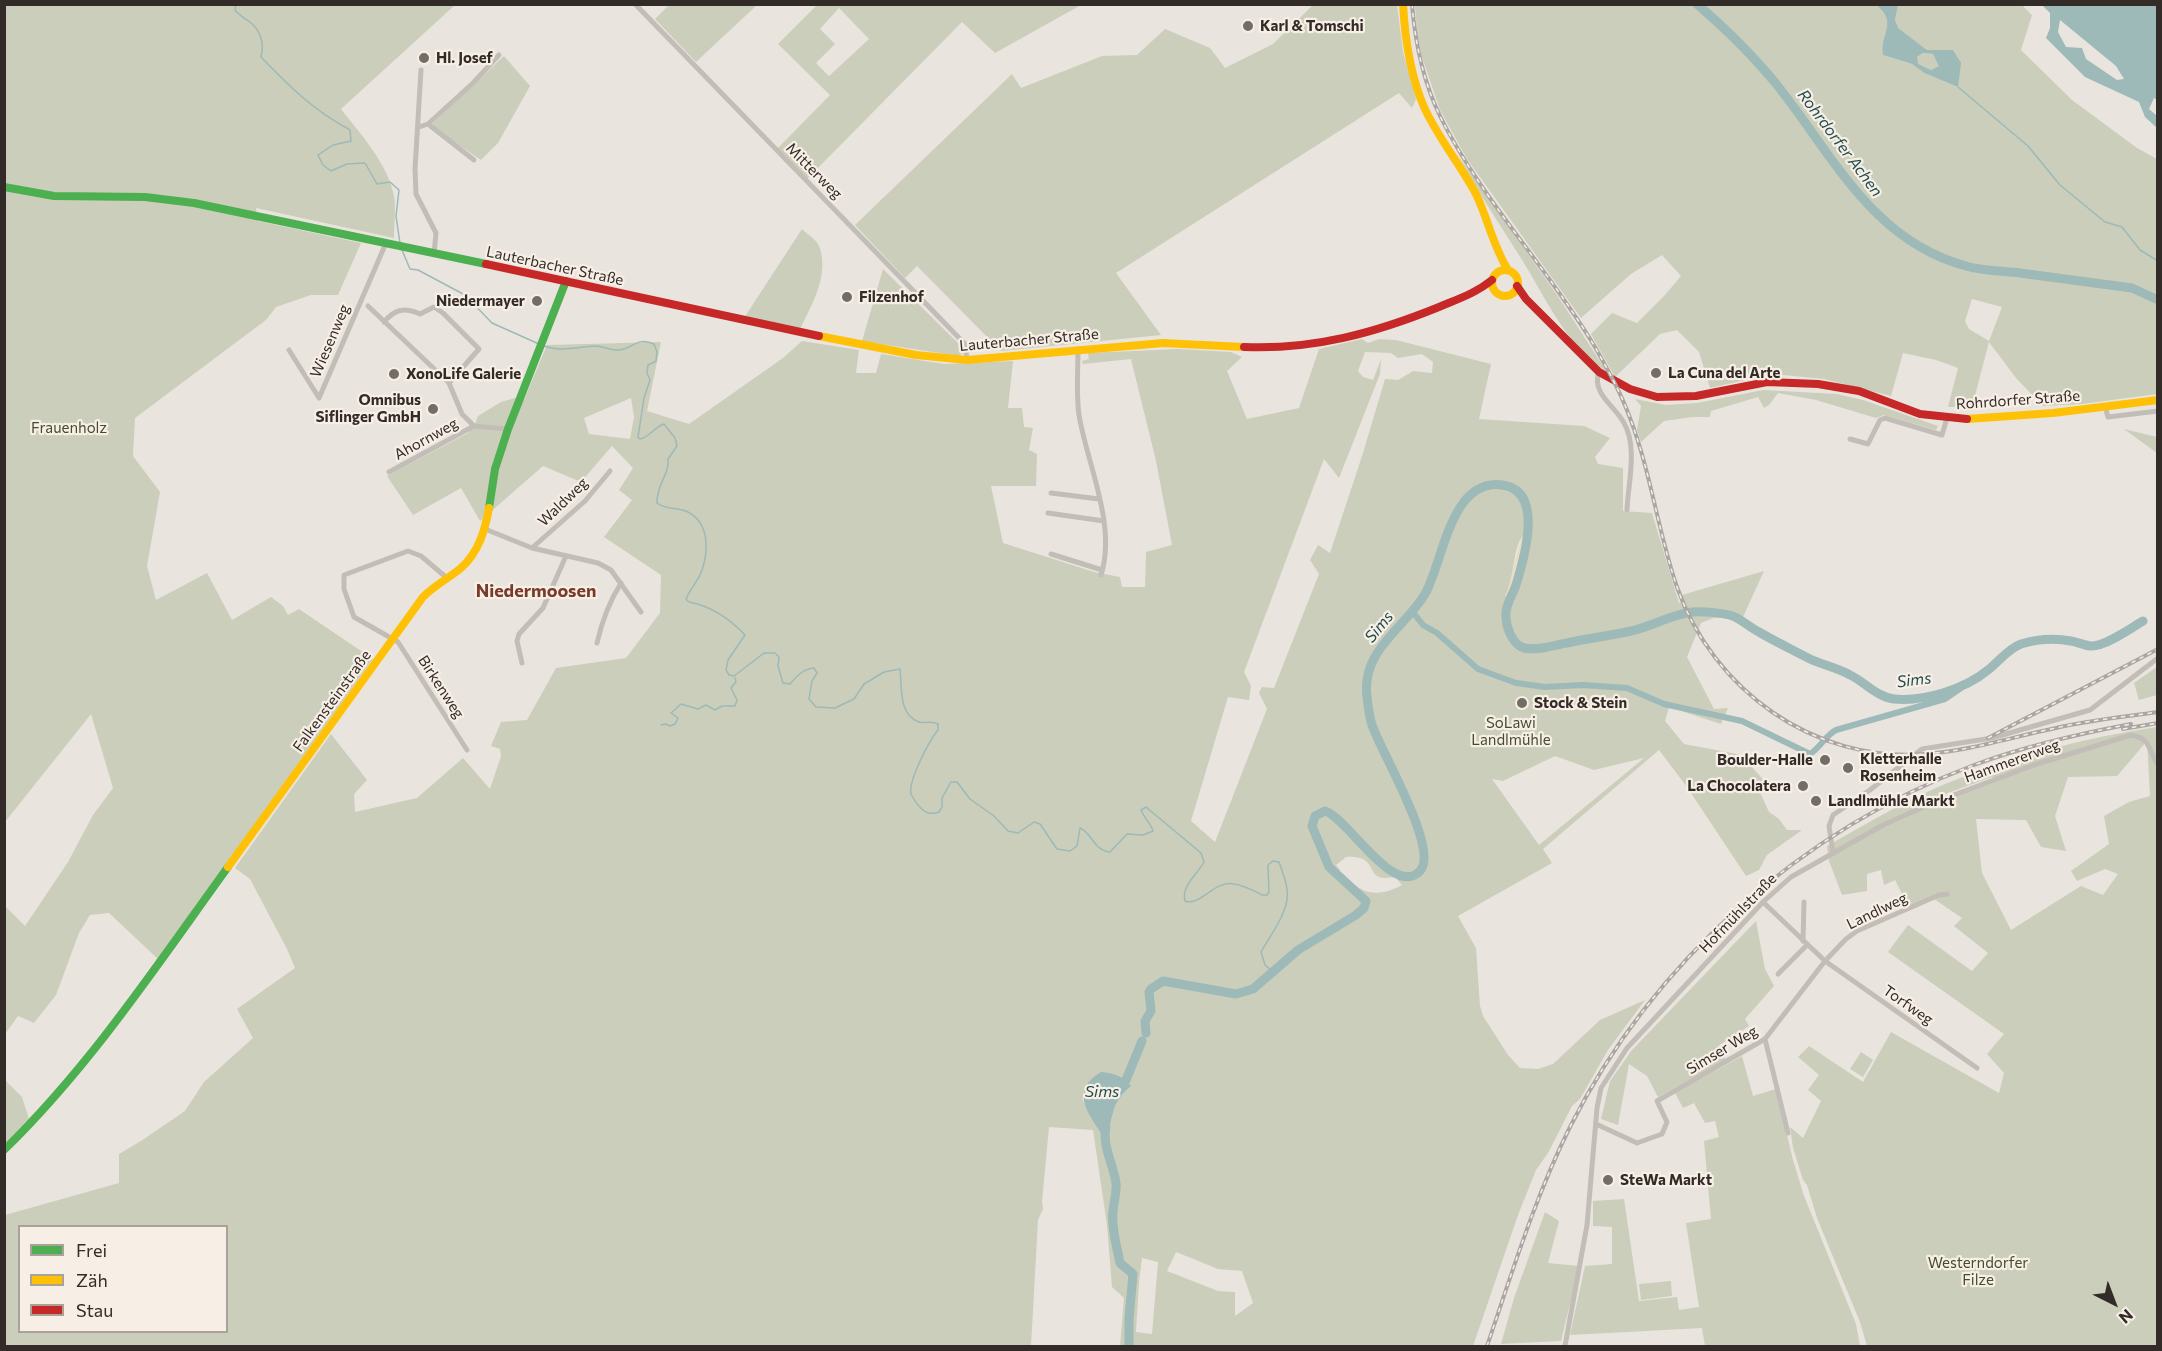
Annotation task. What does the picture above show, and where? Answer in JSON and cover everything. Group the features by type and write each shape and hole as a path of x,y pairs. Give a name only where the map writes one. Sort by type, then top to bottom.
{"street":[{"name":"Mitterweg","path":"635,4 965,344 967,360"},
{"path":"1403,4 1410,59 1420,97 1430,119 1476,195 1499,257 1508,270 1516,276 1517,286 1511,294 1505,296 1481,289"},
{"path":"419,126 428,123 499,55"},
{"path":"421,70 415,169 416,194 436,233 434,254"},
{"path":"428,123 474,160"},
{"name":"Lauterbacher Straße","path":"4,187 54,198 141,197 194,203 566,281 738,320 932,358 967,360 1163,343 1264,348 1307,345 1381,329 1412,318 1481,289 1495,276"},
{"name":"Wiesenweg","path":"289,350 319,398 388,244"},
{"path":"1496,292 1492,286 1499,257"},
{"path":"1495,276 1508,270"},
{"name":"Falkensteinstraße","path":"4,1150 41,1114 99,1046 423,597 461,568 471,557 485,529 495,469 508,429 566,281"},
{"name":"Rohrdorfer Straße","path":"1517,286 1526,299 1599,372 1630,389 1646,394 1672,398 1696,396 1767,382 1833,386 1870,395 1920,414 1977,419 2157,400"},
{"name":"Rohrdorfer Straße","path":"1511,294 1526,299"},
{"path":"368,306 448,383 462,414 474,426 508,429"},
{"path":"384,321 397,310 409,310 420,315 434,308 443,312 479,349 448,383"},
{"path":"1052,554 1102,572 1106,546 1104,521 1079,413 1078,349"},
{"path":"1599,372 1596,378 1599,390 1617,412 1630,436 1627,510"},
{"path":"2105,406 2108,417 2157,411"},
{"path":"1850,439 1868,444 1880,420 1885,418 1942,435 1947,418"},
{"name":"Ahornweg","path":"390,472 474,426"},
{"name":"Waldweg","path":"532,548 585,501 610,471"},
{"path":"1051,493 1099,499"},
{"path":"1048,513 1104,521"},
{"name":"Waldweg","path":"485,529 532,548 598,563 611,570 641,612"},
{"path":"394,638 385,636 354,617 344,589 344,575 408,551 421,556 447,578"},
{"path":"522,663 517,641 519,634 543,608 566,556"},
{"path":"597,643 603,619 621,583"},
{"name":"Birkenweg","path":"394,638 467,750"},
{"path":"1833,853 1829,826 1833,815 1870,790 1922,749 1992,738 2090,710 2157,658"},
{"name":"Hammererweg","path":"1833,853 1883,825 1935,802 2034,765 2131,735 2147,742 2157,764"},
{"name":"Hofmühlstraße","path":"1565,1347 1587,1225 1588,1195 1601,1089 1627,1048 1763,902 1791,877 1833,853"},
{"name":"Landlweg","path":"1825,961 1857,931 1939,895 1947,894"},
{"path":"1763,902 1825,961"},
{"path":"1778,974 1805,943 1804,902"},
{"name":"Simser Weg","path":"1596,1124 1633,1142 1641,1142 1658,1136 1664,1131 1667,1122 1658,1101 1765,1039 1825,961"},
{"name":"Torfweg","path":"1825,961 1977,1068"},
{"path":"1765,1039 1788,1133"}],"green space":[{"name":"Frauenholz","path":"5,5 455,5 341,109 379,160 391,184 395,201 394,238 256,208 258,221 361,243 338,295 311,295 276,307 266,320 135,418 133,456 160,492 147,566 156,600 207,573 232,620 271,597 283,606 288,615 299,609 373,659 158,959 109,913 90,915 79,933 56,995 34,1023 18,1016 5,1034 5,906 25,926 68,862 93,815 113,788 91,714 5,822"},
{"path":"669,5 757,5 696,62 655,19"},
{"path":"817,5 1081,5 995,53 962,22 807,179 778,148 830,95 778,44","holes":["839,8 869,39 829,76 816,63 835,44 820,29"]},
{"path":"1313,5 1397,5 1403,52 1416,99 1412,108 1399,93 1116,273 1161,335 1001,351 917,266 905,278 855,225 1012,74 1021,88 1102,56 1137,55 1165,29 1210,48 1225,68 1273,44"},
{"path":"1415,5 1876,5 1883,11 1887,23 1882,48 1883,55 1912,64 1924,73 1958,87 1953,50 1927,50 1897,28 1895,20 1898,5 2022,5 2032,15 2021,50 2072,100 2137,148 2157,159 2157,394 2082,404 2043,406 2016,378 1989,342 1972,407 1948,407 1958,368 1936,360 1903,353 1891,396 1824,379 1773,374 1710,388 1699,352 1677,330 1660,334 1615,377 1591,334 1612,313 1637,323 1681,276 1662,255 1631,274 1581,318 1467,159 1440,110 1422,57","holes":["1972,299 2002,307 1989,341 1969,329 1965,321"]},
{"path":"1923,53 1933,54 1940,66 1931,70 1917,64 1917,57"},
{"path":"504,56 530,86 498,143 481,160 438,131 432,124"},
{"path":"1457,154 1557,295 1607,372 1578,347 1567,333"},
{"path":"802,229 818,244 822,267 818,289 800,329 744,318"},
{"path":"883,269 963,346 965,351 959,356 862,341"},
{"name":"SoLawi Landlmühle","path":"1362,339 1368,343 1379,339 1396,340 1491,364 1479,419 1584,426 1610,438 1595,457 1598,464 1623,468 1623,511 1652,513 1679,603 1683,601 1682,595 1764,571 1743,617 1714,618 1701,623 1687,657 1714,709 1728,708 1721,724 1669,707 1665,721 1684,744 1737,754 1744,758 1767,784 1759,790 1769,812 1779,819 1787,830 1802,830 1767,855 1759,870 1746,876 1687,787 1659,750 1543,849 1552,863 1458,916 1476,948 1480,1006 1483,1016 1508,1055 1520,1068 1538,1069 1553,1064 1600,1020 1645,1000 1608,1050 1580,1099 1572,1106 1548,1153 1536,1170 1473,1346 1120,1346 1124,1298 1112,1287 1107,1225 1093,1130 1049,1127 1043,1209 1038,1220 1031,1346 5,1346 5,1215 119,1183 119,1154 185,1111 204,1082 253,1038 237,1009 295,968 250,879 235,868 331,734 367,780 354,794 355,812 417,798 463,758 490,789 501,756 500,749 491,746 501,722 527,720 556,668 626,658 660,613 661,575 604,537 632,500 619,490 633,468 612,446 581,482 543,466 480,521 461,488 413,515 387,476 468,433 478,416 501,402 515,398 524,400 547,345 661,342 647,411 689,424 783,358 802,341 859,350 856,373 876,373 881,354 944,364 1013,361 1008,408 1022,408 1024,427 1033,428 1029,450 1037,454 1036,486 991,486 1003,543 1094,572 1120,577 1122,587 1145,587 1146,552 1172,545 1156,461 1131,359 1083,364 1082,361 1089,359 1088,353 1178,349 1231,352 1242,357 1227,371 1247,419 1299,408 1319,349","holes":["1365,352 1391,353 1398,358 1422,354 1433,362 1432,373 1413,371 1398,380 1385,379 1330,553 1318,545 1310,560 1319,574 1274,688 1262,687 1259,693 1267,709 1215,842 1191,821 1228,697 1249,700 1251,686 1244,672 1324,459 1339,478 1380,374 1381,359 1373,380 1363,377 1358,371","631,398 634,417 630,439 589,434 584,418","1523,536 1517,573 1510,595 1505,596 1519,541","1555,756 1594,770 1644,758 1539,845 1492,779 1503,781","1346,857 1362,859 1379,877 1395,877 1402,885 1383,892 1368,892 1347,880 1339,873 1340,870 1336,865","1120,1096 1113,1112 1109,1132 1091,1118 1082,1098","1176,1252 1218,1269 1242,1271 1253,1303 1235,1316 1235,1292 1218,1291 1167,1271","1142,1258 1158,1262 1152,1334 1136,1332 1139,1282"]},
{"path":"1763,390 1837,394 1863,400 1938,426 1936,430 1884,415 1876,418 1816,400 1778,393 1764,408 1758,397 1711,411 1710,417 1664,421 1641,442 1637,430 1641,406 1635,399 1666,405 1697,403"},
{"path":"2124,429 2157,437 2157,453"},
{"path":"2157,667 2157,695 2139,700 2134,683"},
{"name":"Westerndorfer Filze","path":"2157,727 2157,1346 1867,1346 1860,1322 1817,1218 1793,1148 1790,1127 1803,1138 1821,1101 1808,1090 1819,1075 1798,1057 1809,1046 1863,1082 1891,1032 1999,1093 2004,1073 1987,1054 2004,1034 1888,952 1908,925 1972,971 1988,953 1954,926 1962,918 1934,899 1910,910 1895,880 1884,885 1881,870 1867,874 1867,891 1842,895 1829,861 1827,846 1915,798 1971,774 2050,749","holes":["2147,741 2150,796 2129,802 2104,816 2109,844 2071,871 2077,881 2105,869 2118,874 2103,895 2081,886 2011,930 1982,873 1976,819 2026,820 2041,847 2066,851 2055,816 2068,777 2117,776","1992,777 1995,781 1935,804 1934,798"]},
{"path":"1756,921 1765,969 1774,986 1745,1019 1749,1026 1718,1046 1726,1060 1658,1097 1647,1076 1629,1064 1618,1125 1601,1119 1610,1081 1632,1050"},
{"path":"1861,1052 1873,1060 1863,1077 1850,1069"},
{"path":"1742,1056 1753,1096 1776,1089 1804,1196 1856,1324 1860,1346 1705,1346 1702,1328 1570,1335 1585,1266 1612,1264 1612,1227 1593,1226 1593,1201 1624,1199 1639,1301 1677,1297 1679,1310 1699,1307 1686,1223 1711,1219 1704,1141 1719,1137 1715,1121 1705,1123 1694,1103 1683,1108 1675,1093"},
{"path":"4,1076 22,1097 29,1119 5,1144"},
{"path":"1545,1212 1559,1221 1548,1263 1579,1266 1561,1341 1501,1344 1514,1298"},
{"path":"1671,1281 1672,1296 1641,1300 1639,1284"}],"sand":[{"path":"1522,536 1524,539 1517,578 1508,600 1505,600"}],"water":[{"path":"1876,5 1898,5 1895,20 1898,28 1927,50 1953,50 1961,63 1958,87 1924,73 1912,64 1883,55 1882,48 1887,23 1883,11","holes":["1923,53 1933,54 1939,66 1931,70 1918,64 1917,57"]},
{"path":"2042,5 2157,5 2157,100 2154,98 2149,109 2157,116 2157,128 2145,117 2139,102 2085,77 2046,38 2050,28 2050,13","holes":["2060,20 2116,66 2124,79 2117,80 2086,59 2082,48 2066,47 2058,32"]},
{"name":"Sims","path":"1101,1072 1118,1076 1131,1086 1118,1101 1109,1132 1104,1137 1084,1103 1086,1087 1091,1079"}],"waterway":[{"path":"236,4 235,10 250,22 259,34 262,43 261,57 302,97 350,130 351,141 333,145 318,155 323,165 331,171 347,164 365,163 377,184 390,182 399,190 396,216 400,243"},
{"name":"Rohrdorfer Achen","path":"1697,4 1758,63 1857,192 1905,237 1933,254 1972,268 2132,288 2158,300"},
{"path":"1958,87 2028,146 2060,185 2105,222 2122,227 2140,250 2158,261"},
{"path":"402,250 410,269 418,270 465,295 492,323 539,344"},
{"path":"544,346 563,349 595,346 616,350 643,341 654,344 657,352 656,361 648,365 647,373 650,380 644,398 638,437 643,438 664,424 675,438 677,446 668,459 657,503 664,507 688,512 695,517 704,530 706,554 701,574 686,599 719,614 745,635 728,660 726,670 729,675 734,676 764,653 775,653 779,657 778,666 783,683 790,684 803,671 814,668 817,673 812,681 809,699 816,707 835,708 854,699 864,684 884,672 900,669 902,699 907,713 919,722 938,724 938,730 920,761 911,788 911,794 923,810 928,813 939,812 942,807 942,798 951,782 957,782 970,799 994,816 1008,831 1018,833 1034,822 1040,824 1057,849 1070,851 1077,846 1080,828 1096,845 1110,852 1127,834 1143,835 1153,831 1141,810 1146,807 1201,853 1204,862 1187,885 1185,901 1196,900 1227,884 1249,888 1262,895 1267,895 1269,892 1268,865 1273,861 1279,862 1284,876 1287,900 1280,920 1261,952 1265,965 1272,971"},
{"name":"Sims","path":"1146,1033 1145,1021 1151,1011 1149,992 1163,981 1236,994 1253,989 1298,950 1364,908 1366,901 1329,867 1312,826 1315,816 1325,811 1334,816 1384,866 1397,874 1409,877 1420,871 1424,860 1422,843 1407,800 1372,725 1367,700 1367,681 1377,653 1425,594 1451,525 1460,508 1471,495 1484,486 1502,485 1515,490 1523,499 1527,512 1528,527 1523,559 1506,612 1512,638 1524,648 1540,648 1623,633 1685,613 1720,613 1735,617 1765,636 1810,659 1855,678 1888,698 1906,699 1944,693 1968,683 2021,644 2052,639 2089,646 2098,645 2143,621"},
{"name":"Sims","path":"1412,611 1423,625 1437,633 1478,669 1516,683 1545,687 1583,685 1627,688 1664,704 1742,721 1810,754 1836,730 1945,699 1961,688"},
{"path":"661,725 675,724 678,718 671,713 681,704 698,709 706,705 715,710 722,706 735,706 737,700 731,688 736,682 735,678"},
{"name":"Sims","path":"1119,1089 1126,1080 1142,1041"},
{"name":"Sims","path":"1106,1127 1107,1148 1116,1183 1113,1217 1115,1237 1120,1263 1133,1274 1129,1346"}],"railway":[{"path":"1412,4 1421,61 1440,116 1475,176 1577,318 1609,373 1637,439 1677,587 1693,624 1715,658 1742,687 1773,712 1807,732 1844,746 1884,754 1925,754 1958,750 2081,723 2158,712"},
{"path":"1988,738 2158,649"},
{"path":"2123,729 2158,723"},
{"path":"1487,1346 1546,1180 1570,1127 1604,1067 1644,1010 1689,957 1738,909 1792,865 1850,826 1910,792 1974,765 2032,746 2131,724"}],"traffic: fast":[{"path":"4,187 54,196 145,197 194,203 486,264"},
{"path":"489,508 495,469 508,429 566,281"},
{"path":"4,1150 66,1084 94,1049 228,867"}],"traffic: slow":[{"path":"1403,4 1409,57 1419,95 1436,129 1476,194 1498,252 1508,270"},
{"path":"1505,270 1514,274 1518,283 1514,292 1505,296 1496,292 1492,283 1496,274 1505,270"},
{"path":"819,336 916,355 967,360 1163,343 1244,347"},
{"path":"1967,419 2053,413 2158,400"},
{"path":"228,867 423,597 467,562 477,548 489,508"}],"traffic: jam":[{"path":"486,264 819,336"},
{"path":"1244,347 1295,346 1367,332 1453,301 1492,280"},
{"path":"1517,286 1526,299 1599,372 1630,389 1657,397 1696,396 1767,382 1818,384 1859,391 1920,414 1967,419"}],"place":[{"name":"Karl & Tomschi","path":"1248,26"},
{"name":"Hl. Josef","path":"424,58"},
{"name":"Filzenhof","path":"847,297"},
{"name":"Niedermayer","path":"537,301"},
{"name":"La Cuna del Arte","path":"1656,373"},
{"name":"XonoLife Galerie","path":"394,374"},
{"name":"Omnibus Siflinger GmbH","path":"433,409"},
{"name":"Stock & Stein","path":"1522,703"},
{"name":"Boulder-Halle","path":"1825,760"},
{"name":"Kletterhalle Rosenheim","path":"1848,768"},
{"name":"La Chocolatera","path":"1803,786"},
{"name":"Landlmühle Markt","path":"1816,801"},
{"name":"SteWa Markt","path":"1608,1180"}],"district":[{"name":"Niedermoosen","path":"536,591"}]}
